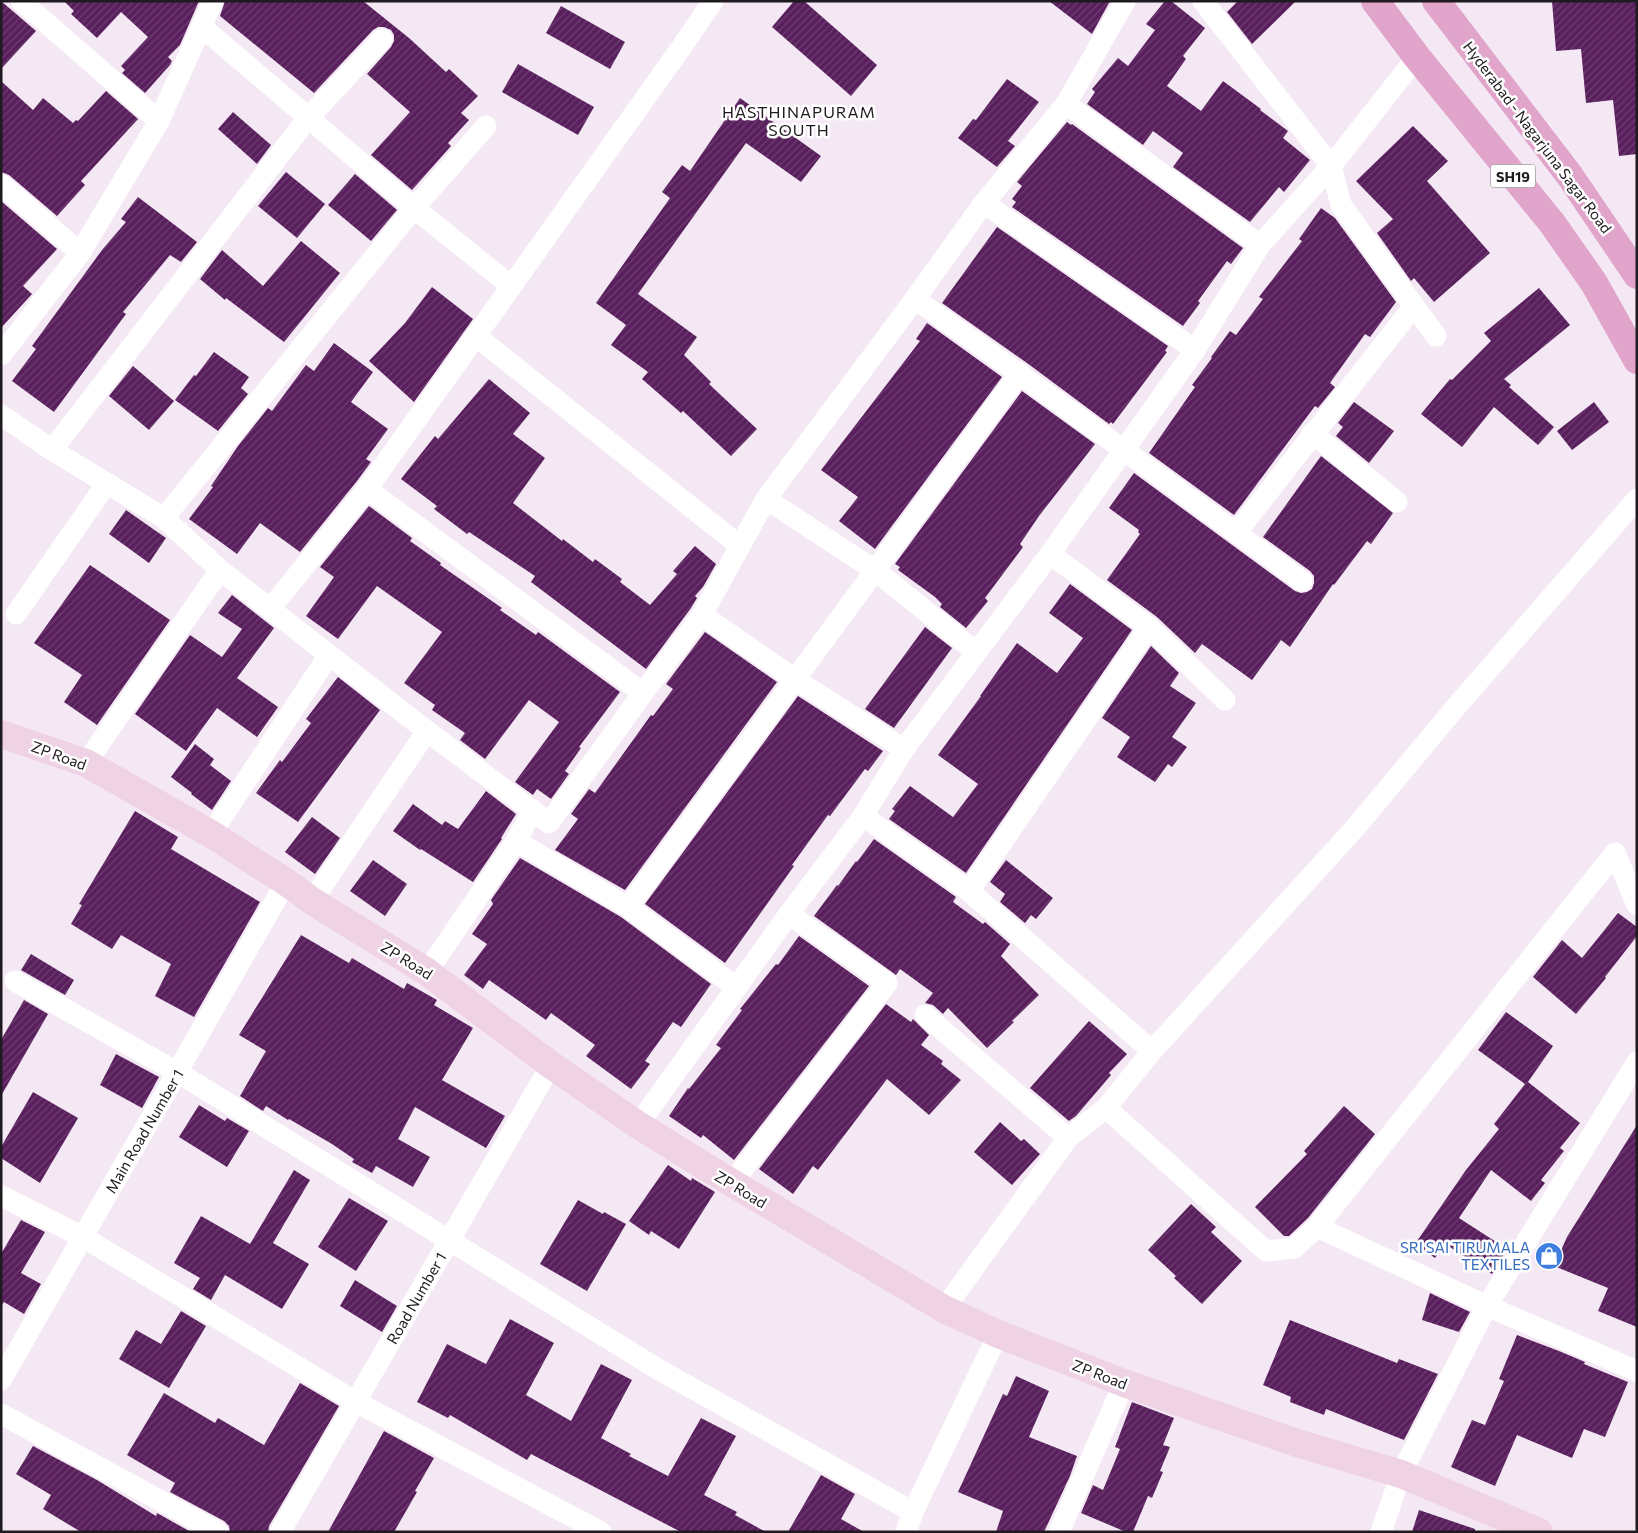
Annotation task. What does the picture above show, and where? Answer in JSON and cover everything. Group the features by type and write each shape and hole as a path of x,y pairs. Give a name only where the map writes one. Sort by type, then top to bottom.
{"main road":[{"name":"SH19","path":"1375,1 1417,57 1552,223 1594,283 1637,360"},
{"name":"Hyderabad - Nagarjuna Sagar Road","path":"1436,1 1570,176 1637,275"}],"street":[{"path":"21,1 159,121"},
{"path":"1,355 80,253 159,121 213,1"},
{"path":"270,609 367,489 683,46 713,1"},
{"path":"1,414 52,450 164,518 220,570 549,823 702,615 766,499 984,203 1066,104 1125,1"},
{"path":"1203,1 1331,166 1341,205 1436,336"},
{"path":"202,28 414,208 511,286"},
{"path":"52,450 308,118 382,39"},
{"path":"638,1125 789,914 863,816 904,749 1050,554 1195,350 1260,245 1331,166 1417,57"},
{"path":"1066,104 1260,245"},
{"path":"164,518 414,208 486,126"},
{"path":"1,184 80,253"},
{"path":"984,203 1195,350"},
{"path":"915,299 1020,373 1123,451 1302,581"},
{"path":"1236,533 1312,433 1414,306"},
{"path":"476,336 740,546"},
{"path":"628,907 1020,373"},
{"path":"1312,433 1396,502"},
{"path":"16,614 107,483"},
{"path":"367,489 643,693"},
{"path":"766,499 876,571 976,652"},
{"path":"944,1309 1068,1138 1106,1108 1152,1050 1355,828 1461,701 1637,499"},
{"path":"1050,554 1149,627 1225,700"},
{"path":"86,763 220,570"},
{"path":"702,615 796,680 904,749"},
{"path":"969,891 1149,627"},
{"path":"211,834 329,655"},
{"path":"312,901 427,731"},
{"name":"ZP Road","path":"1,734 86,763 211,834 312,901 427,972 551,1065 638,1125 944,1309 998,1334 1124,1383 1297,1443 1401,1474 1539,1532"},
{"path":"427,972 516,841 533,810"},
{"path":"863,816 969,891 1152,1050"},
{"path":"516,841 628,907 736,987"},
{"path":"1106,1108 1266,1251 1294,1248 1317,1227 1615,853 1637,905"},
{"name":"Main Road Number 1","path":"1,1380 286,882"},
{"path":"732,1183 887,982 789,914"},
{"path":"15,981 177,1072 656,1368 913,1512"},
{"path":"925,1015 1068,1138"},
{"path":"1381,1532 1401,1474 1487,1306 1637,1062"},
{"name":"Road Number 1","path":"280,1532 551,1065"},
{"path":"1,1196 84,1237 356,1402 602,1532"},
{"path":"1317,1227 1487,1306 1637,1371"},
{"path":"906,1532 913,1512 998,1334"},
{"path":"1059,1532 1124,1383"},
{"path":"1,1414 218,1532"}],"building":[{"path":"1,1 36,31 1,69"},
{"path":"64,1 199,1 180,45 168,57 172,61 170,65 145,93 122,73 125,70 121,66 148,37 121,12 97,38 71,14 74,11"},
{"path":"225,1 363,1 409,38 446,72 449,69 478,96 461,113 469,120 448,143 451,146 412,190 371,155 410,112 367,74 391,47 394,35 391,30 378,27 373,30 314,93 220,16"},
{"path":"794,1 804,1 877,65 851,96 772,27"},
{"path":"1049,1 1110,1 1092,34"},
{"path":"1165,1 1171,1 1205,28 1183,56 1186,59 1167,86 1201,111 1223,81 1288,131 1283,138 1310,160 1284,192 1279,187 1250,222 1173,167 1183,153 1153,131 1143,145 1087,104 1095,92 1092,89 1118,58 1128,66 1155,30 1146,24"},
{"path":"1238,1 1296,1 1252,44 1227,12"},
{"path":"1552,1 1637,1 1637,154 1619,156 1613,100 1586,103 1581,49 1556,51"},
{"path":"561,6 625,42 610,69 546,33"},
{"path":"518,64 594,107 578,135 502,92"},
{"path":"1007,79 1039,102 1008,141 1015,146 997,167 958,138 973,119 976,120"},
{"path":"1,81 33,110 43,98 73,123 76,120 78,121 106,91 138,119 81,181 85,185 57,216 9,175 1,172"},
{"path":"740,98 821,156 801,182 746,143 638,294 697,337 684,355 711,382 709,384 757,429 731,456 683,411 681,413 642,379 648,372 611,345 626,325 596,303 670,198 662,192 682,165 690,171"},
{"path":"233,112 271,145 257,164 218,129"},
{"path":"1067,122 1243,248 1231,264 1227,261 1198,301 1200,303 1183,326 1012,207 1016,202 1012,199 1022,186 1017,182"},
{"path":"1413,126 1448,161 1427,181 1490,253 1434,302 1414,278 1411,281 1377,233 1393,219 1356,181"},
{"path":"286,172 325,204 297,238 258,206"},
{"path":"355,174 397,210 371,241 328,205"},
{"path":"138,197 197,242 181,262 170,255 123,312 126,314 54,412 12,381 36,349 32,346 102,250 126,222 121,219"},
{"path":"1,201 57,249 23,286 32,294 1,328"},
{"path":"1321,208 1335,218 1396,302 1370,337 1365,334 1330,383 1335,387 1318,408 1315,406 1234,515 1149,453 1195,387 1192,385 1230,331 1236,335 1263,299 1259,297 1302,241 1299,239"},
{"path":"997,227 1168,346 1165,351 1167,352 1113,424 1111,422 1109,424 942,303"},
{"path":"301,241 340,273 284,342 226,298 225,300 200,279 222,250 263,286"},
{"path":"432,287 473,319 414,402 369,361 405,323"},
{"path":"1539,288 1570,325 1504,379 1511,385 1509,387 1554,427 1538,445 1494,407 1462,447 1421,414 1450,379 1452,380 1491,341 1484,333"},
{"path":"927,323 1002,377 875,549 839,521 858,497 821,470 920,341 916,339"},
{"path":"334,343 373,372 351,402 388,429 366,459 371,462 300,552 260,523 237,554 189,519 213,487 211,486 238,446 268,408 272,411 306,365 314,371"},
{"path":"214,352 249,377 241,388 248,394 218,431 175,400"},
{"path":"133,366 174,401 149,430 109,396"},
{"path":"489,379 530,413 513,434 545,458 513,503 562,541 563,539 593,562 595,559 622,579 620,582 650,605 677,574 673,571 695,546 716,564 703,587 695,596 697,598 691,608 646,669 531,582 535,576 469,532 467,534 434,509 437,506 401,479 435,436 438,439"},
{"path":"1022,391 1095,444 1039,516 1020,544 1023,547 985,598 988,601 966,628 940,607 942,604 935,597 898,570 900,567 895,564"},
{"path":"1354,402 1394,431 1369,463 1336,436 1343,427 1338,423"},
{"path":"1594,402 1609,422 1572,450 1557,431"},
{"path":"1321,456 1393,513 1371,544 1367,541 1333,584 1290,647 1281,640 1252,680 1202,644 1195,653 1157,617 1107,580 1140,534 1139,530 1109,508 1134,473 1295,591 1307,592 1312,589 1314,583 1314,576 1310,571 1263,537"},
{"path":"369,506 412,538 410,541 441,563 440,565 502,608 500,610 536,635 538,632 620,692 579,747 581,748 565,771 569,774 551,799 537,789 533,795 515,782 559,722 529,700 485,759 460,740 465,733 432,710 435,705 404,683 442,632 377,586 338,639 306,616 334,577 320,567"},
{"path":"126,510 166,538 149,563 109,534"},
{"path":"90,565 170,620 97,725 64,702 82,675 34,643"},
{"path":"1070,584 1132,630 966,873 889,819 895,811 892,809 910,786 953,817 978,784 938,755 1017,643 1057,673 1083,638 1049,613"},
{"path":"232,595 274,628 237,678 278,707 257,737 217,708 186,751 135,714 190,635 222,657 242,629 218,613"},
{"path":"925,627 952,648 894,728 865,709"},
{"path":"705,632 777,682 625,890 555,850 578,819 571,814 589,789 595,793 651,715 653,716 673,689 666,684"},
{"path":"1151,646 1179,673 1170,686 1196,703 1172,737 1187,747 1172,767 1168,764 1155,782 1117,757 1130,737 1102,718"},
{"path":"338,677 380,710 298,822 256,793 280,760 282,762 311,723 306,719"},
{"path":"798,696 883,751 868,771 865,769 830,816 828,815 725,963 645,904"},
{"path":"195,744 214,759 210,765 231,781 212,810 171,777"},
{"path":"486,791 516,814 502,839 473,882 420,850 393,831 413,804 442,825 445,821 458,829"},
{"path":"135,811 178,837 171,849 260,902 194,1017 155,996 171,964 121,935 112,949 71,924 82,905 79,904"},
{"path":"312,817 340,838 315,874 285,852"},
{"path":"874,839 956,897 953,902 983,924 985,922 1010,944 1001,956 1039,995 987,1048 948,1008 943,1014 933,1005 925,1003 933,993 900,969 896,975 814,916"},
{"path":"520,858 621,917 711,984 681,1027 673,1022 645,1061 650,1064 631,1089 586,1056 595,1045 551,1013 546,1020 489,980 483,989 464,975 487,944 472,934 493,904 491,900"},
{"path":"373,860 407,884 385,916 350,891"},
{"path":"1006,860 1053,898 1036,919 1031,915 1025,923 1000,902 1005,894 990,882"},
{"path":"1618,913 1637,927 1637,936 1576,1014 1533,977 1562,940 1582,958"},
{"path":"301,935 349,963 352,958 404,989 407,983 437,1000 434,1005 473,1028 442,1080 505,1116 486,1148 415,1107 398,1139 430,1157 413,1187 376,1166 372,1173 352,1162 354,1159 332,1144 266,1106 263,1111 240,1096 266,1051 239,1035"},
{"path":"799,936 869,986 734,1160 703,1135 701,1138 669,1116 688,1088 721,1048 716,1045 742,1010 740,1009 776,964 778,965"},
{"path":"31,954 74,980 65,995 21,970"},
{"path":"24,1000 48,1014 1,1096 1,1040"},
{"path":"886,1004 911,1022 913,1019 929,1035 921,1045 943,1061 941,1064 961,1080 929,1115 887,1079 818,1170 813,1166 793,1194 759,1169"},
{"path":"1506,1012 1553,1046 1528,1082 1580,1123 1560,1148 1564,1151 1541,1180 1545,1183 1531,1201 1491,1170 1459,1218 1507,1249 1492,1274 1445,1244 1435,1258 1415,1244 1466,1170 1499,1129 1494,1124 1525,1084 1478,1050"},
{"path":"1089,1021 1127,1054 1109,1073 1111,1075 1076,1116 1069,1121 1030,1088"},
{"path":"116,1054 159,1077 142,1108 100,1085"},
{"path":"33,1092 78,1118 40,1183 1,1158 1,1147"},
{"path":"199,1105 225,1121 227,1118 249,1131 227,1167 179,1137"},
{"path":"1344,1106 1375,1134 1308,1218 1289,1236 1284,1236 1255,1207 1307,1154 1304,1151"},
{"path":"1000,1122 1021,1141 1024,1139 1040,1154 1012,1185 974,1152"},
{"path":"1637,1125 1637,1327 1598,1311 1608,1288 1554,1266 1567,1237"},
{"path":"668,1165 691,1181 692,1178 715,1192 679,1249 651,1231 649,1235 629,1221"},
{"path":"294,1170 310,1180 273,1243 309,1264 282,1309 225,1275 211,1300 193,1289 200,1278 174,1263 201,1216 250,1244"},
{"path":"349,1198 388,1221 356,1271 318,1247"},
{"path":"578,1200 626,1224 587,1291 540,1264"},
{"path":"1191,1204 1216,1227 1211,1232 1242,1261 1202,1304 1148,1250"},
{"path":"21,1220 45,1232 21,1273 41,1284 24,1314 4,1302 1,1306 1,1254"},
{"path":"355,1280 397,1306 382,1332 340,1306"},
{"path":"1430,1293 1470,1312 1459,1332 1422,1320"},
{"path":"181,1311 206,1326 169,1388 119,1359 136,1330 161,1344"},
{"path":"510,1319 554,1343 526,1395 571,1421 601,1364 632,1380 601,1438 631,1454 629,1456 668,1476 701,1418 736,1436 704,1495 737,1512 735,1515 766,1532 681,1532 531,1454 527,1460 450,1415 448,1418 417,1402 447,1344 486,1364"},
{"path":"1290,1320 1397,1363 1399,1359 1438,1374 1404,1440 1326,1409 1324,1415 1290,1402 1291,1397 1263,1385"},
{"path":"1517,1335 1585,1362 1584,1364 1628,1382 1605,1437 1584,1429 1572,1458 1517,1435 1495,1486 1451,1467 1472,1420 1485,1425 1504,1381 1499,1379"},
{"path":"1016,1376 1049,1391 1029,1437 1077,1456 1070,1476 1044,1532 996,1532 1003,1511 958,1492 1003,1394 1007,1396"},
{"path":"300,1383 339,1406 269,1526 268,1532 230,1532 229,1526 224,1521 170,1492 175,1483 127,1455 164,1393 215,1423 218,1418 264,1445"},
{"path":"1132,1402 1174,1418 1163,1445 1170,1447 1160,1471 1163,1472 1152,1498 1148,1496 1133,1532 1126,1532 1081,1513 1093,1485 1103,1490 1120,1449 1115,1447"},
{"path":"384,1431 434,1458 415,1491 417,1492 394,1532 328,1532"},
{"path":"33,1446 97,1480 156,1516 157,1513 191,1532 81,1532 43,1509 51,1495 16,1474"},
{"path":"821,1475 855,1494 841,1519 864,1532 788,1532"},
{"path":"1419,1510 1475,1529 1475,1532 1412,1532"}],"place":[{"name":"SRI SAI TIRUMALA TEXTILES","path":"1549,1256"}],"district":[{"name":"HASTHINAPURAM SOUTH","path":"799,120"}]}
